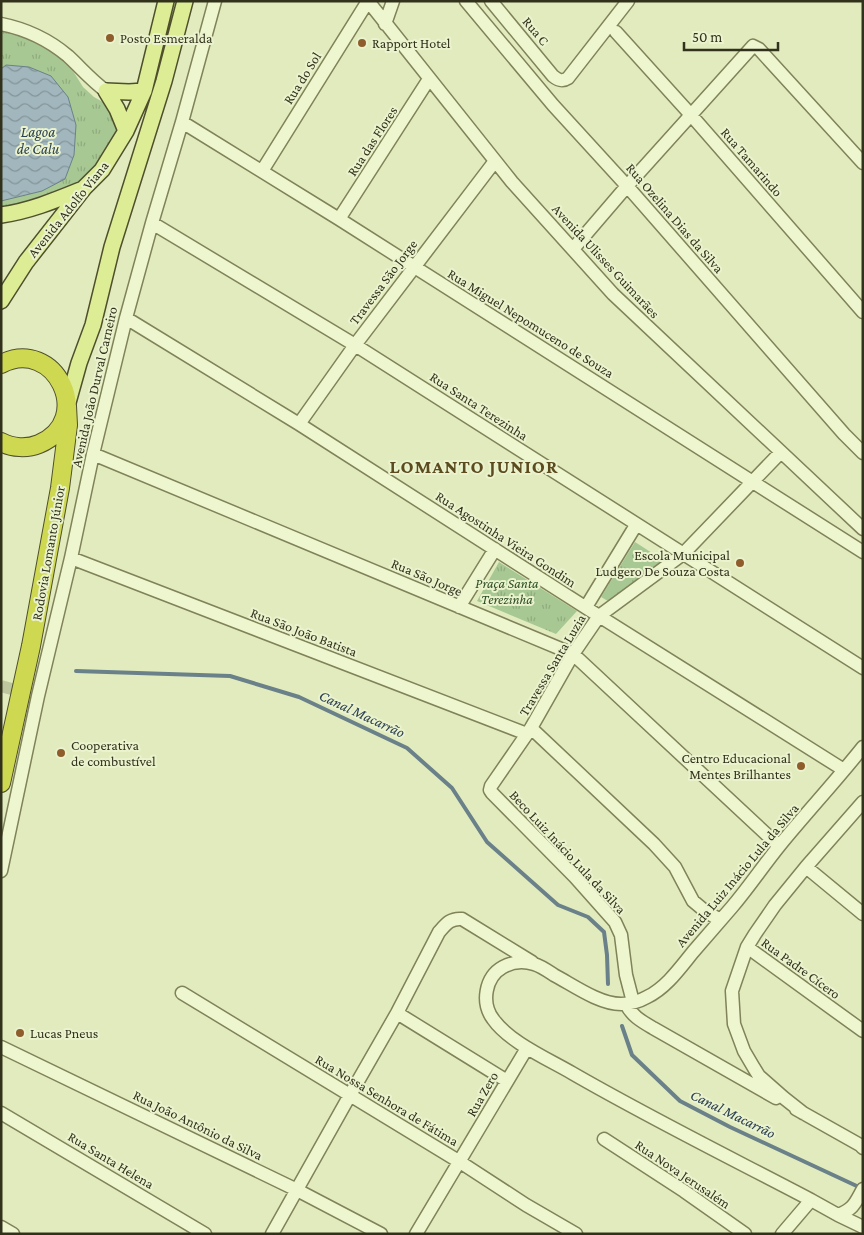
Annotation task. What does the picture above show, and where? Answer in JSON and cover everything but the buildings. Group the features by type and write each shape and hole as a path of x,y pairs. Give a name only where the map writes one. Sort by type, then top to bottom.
{"highway":[{"path":"1,364 8,360 23,358 38,361 50,368 60,379 65,392 67,406 64,420 57,432 46,441 33,446 19,448 1,442"},
{"name":"Rodovia Lomanto Júnior","path":"1,782 31,646 60,488 68,424 67,406"}],"main road":[{"name":"Avenida Adolfo Viana","path":"1,301 26,262 84,188 102,170 126,131 144,91 166,1"},
{"name":"Rodovia Lomanto Júnior","path":"67,406 79,363 93,325 112,247 164,81 185,1"},
{"path":"106,91 144,91"},
{"path":"106,91 117,109 126,131"},
{"path":"1,215 13,214 44,205 84,188"}],"street":[{"name":"Avenida João Durval Carneiro","path":"1,871 32,695 70,558 126,318 215,1"},
{"name":"Avenida Ulisses Guimarães","path":"368,1 495,161 616,297 849,516"},
{"name":"Rua do Sol","path":"262,170 368,1"},
{"path":"385,24 393,1"},
{"name":"Rua Ozelina Dias da Silva","path":"466,1 554,105 844,434 863,453"},
{"name":"Rua C","path":"491,1 553,76 559,80 568,78 621,4"},
{"path":"1,24 32,33 52,44 106,91"},
{"name":"Rua Tamarindo","path":"616,32 863,312"},
{"path":"573,249 751,47 757,47 863,163"},
{"name":"Rua das Flores","path":"339,219 429,79"},
{"name":"Rua Miguel Nepomuceno de Souza","path":"182,122 262,170 863,552"},
{"name":"Travessa São Jorge","path":"299,424 355,345 495,161"},
{"name":"Rua Santa Terezinha","path":"152,223 355,345 863,668"},
{"name":"Rua Agostinha Vieira Gondim","path":"126,318 299,424 844,770"},
{"name":"Travessa Santa Luzia","path":"493,783 529,731 573,654 599,616 683,554 781,452"},
{"name":"Rua São Jorge","path":"93,454 573,654 779,846"},
{"path":"849,516 863,525"},
{"path":"849,516 863,530"},
{"path":"586,607 636,525"},
{"path":"459,607 495,550"},
{"name":"Rua São João Batista","path":"70,558 529,731 654,844 675,867 693,901 720,920"},
{"name":"Avenida Luiz Inácio Lula da Silva","path":"627,1003 649,996 663,986 678,970 863,747"},
{"name":"Beco Luiz Inácio Lula da Silva","path":"493,783 490,790 492,793 575,877 615,922 621,934 627,1003"},
{"path":"802,1113 759,1076 744,1051 734,1024 732,991 747,947 775,906 806,867 863,802"},
{"path":"806,867 863,914"},
{"path":"272,1234 397,1013 439,932 448,922 455,918 462,919 535,964 594,997 611,1003 627,1003 629,1010 636,1018 863,1148"},
{"name":"Rua Padre Cícero","path":"747,947 863,1031"},
{"path":"535,964 521,962 508,965 502,968 488,984 486,993 488,1012 504,1032 527,1048 625,1104 838,1215 863,1225"},
{"name":"Rua Nossa Senhora de Fátima","path":"182,993 576,1234"},
{"path":"397,1013 507,1081"},
{"name":"Rua João Antônio da Silva","path":"1,1047 297,1190 381,1234"},
{"name":"Rua Zero","path":"416,1234 527,1048"},
{"name":"Rua Santa Helena","path":"1,1113 205,1234"},
{"name":"Rua Nova Jerusalém","path":"604,1139 684,1191 745,1234"},
{"path":"838,1215 847,1212 860,1195"},
{"path":"860,1195 856,1215 863,1225"},
{"path":"782,1234 811,1200"},
{"path":"1,1227 13,1234"}],"green space":[{"path":"1,29 33,37 68,63 83,87 94,97 110,106 118,123 118,135 94,170 68,192 1,221"},
{"path":"635,542 663,560 608,601 601,597"},
{"name":"Praça Santa Terezinha","path":"499,562 577,611 556,634 477,601"}],"water":[{"name":"Lagoa de Calu","path":"6,65 29,67 51,76 68,97 76,125 74,155 65,179 42,191 1,201 1,69"}],"waterway":[{"name":"Canal Macarrão","path":"76,671 230,676 299,697 407,748 452,788 487,842 558,905 588,917 604,932 608,984"},
{"name":"Canal Macarrão","path":"622,1026 632,1055 680,1101 730,1127 861,1188"}],"tunnel":[{"path":"1,686 26,693"}],"place":[{"name":"Posto Esmeralda","path":"110,38"},
{"name":"Rapport Hotel","path":"362,43"},
{"name":"Escola Municipal Ludgero De Souza Costa","path":"740,563"},
{"name":"Cooperativa de combustível","path":"61,753"},
{"name":"Centro Educacional Mentes Brilhantes","path":"801,766"},
{"name":"Lucas Pneus","path":"20,1033"}],"district":[{"name":"LOMANTO JUNIOR","path":"474,466"}]}
